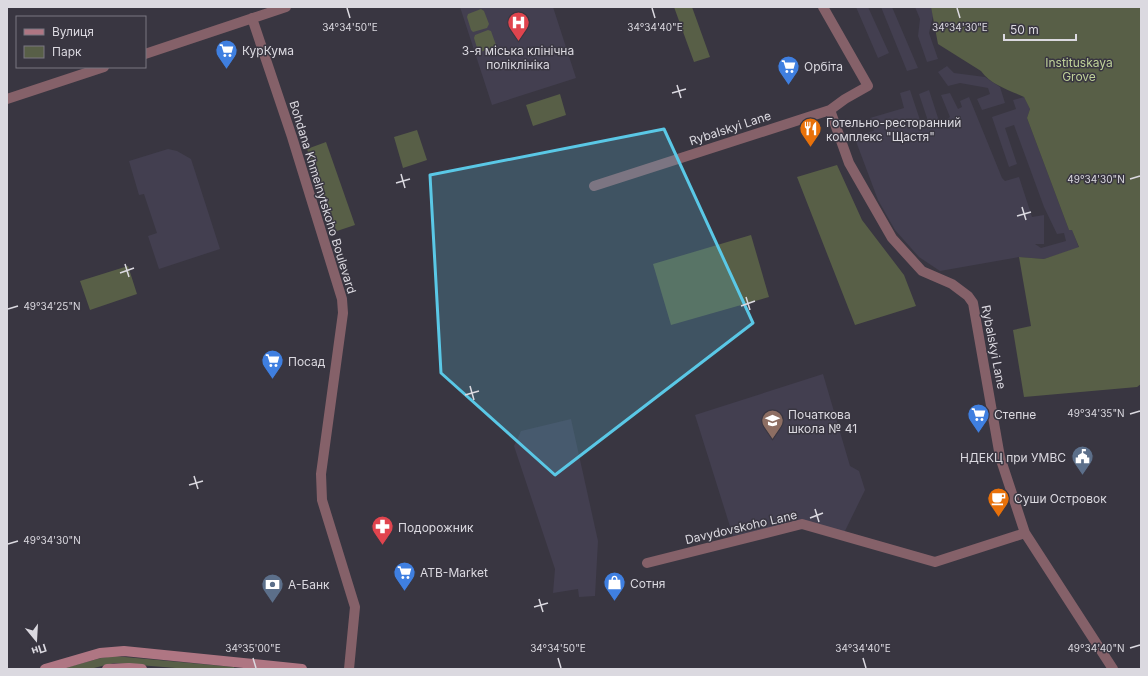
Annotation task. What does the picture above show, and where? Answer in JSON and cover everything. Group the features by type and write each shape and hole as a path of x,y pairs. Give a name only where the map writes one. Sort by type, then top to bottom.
{"street":[{"path":"146,54 286,7"},
{"path":"823,7 868,86 845,99 830,110"},
{"name":"Bohdana Khmelnytskoho Boulevard","path":"252,18 294,145 342,299 343,312 321,474 322,500 355,607 349,669"},
{"path":"7,99 101,68"},
{"name":"Rybalskyi Lane","path":"594,186 830,110 849,163 892,238 922,271 952,284 968,296 973,303 1000,457 1025,532 1113,669"},
{"name":"Davydovskoho Lane","path":"647,563 802,524 935,562 1025,532"},
{"path":"44,669 100,653 124,651 248,666 302,669"},
{"path":"107,669 142,669"}],"highlighted area":[{"path":"664,129 753,323 555,475 441,373 430,175"}],"shaded area":[{"name":"3-я міська клінічна поліклініка","path":"460,7 553,7 576,78 492,105"},
{"path":"856,7 868,7 889,53 878,58"},
{"path":"881,7 892,7 918,68 907,71"},
{"path":"915,7 931,7 933,16 929,33 938,59 927,62 918,36 920,19"},
{"path":"947,66 954,73 985,77 1000,87 1005,103 982,110 977,99 990,94 988,88 960,83 948,86 938,72"},
{"path":"910,90 923,129 930,127 919,94 929,90 940,124 950,117 941,95 950,93 958,109 962,107 960,101 969,97 1002,178 1005,181 1019,177 1032,217 1044,215 1044,244 1035,244 1041,248 1066,241 1064,233 1057,234 1044,207 1014,125 1005,128 1017,164 1009,167 992,117 1016,109 1013,100 1024,97 1030,109 1027,118 1069,230 1072,229 1079,248 1044,259 1019,257 940,271 919,257 895,230 878,200 854,136 874,131 870,118 904,108 900,93"},
{"path":"168,149 177,151 191,159 220,249 159,269 148,236 157,233 144,194 139,195 129,161"},
{"name":"Початкова школа № 41","path":"823,374 850,466 859,471 865,490 844,533 803,521 733,536 695,415"},
{"path":"571,419 598,541 595,596 579,597 578,589 553,593 555,569 514,446 521,431"}],"green space":[{"path":"674,7 692,7 710,57 694,62"},
{"name":"Іnstituskaya Grove","path":"931,7 1141,7 1141,384 1137,387 1024,397 1013,330 1031,326 1019,257 1044,259 1079,247 1072,230 1069,230 1027,118 1030,109 1024,97 995,84 981,71 938,44"},
{"path":"481,9 484,11 489,24 487,28 473,32 467,17 468,14"},
{"path":"488,30 491,31 496,45 494,48 480,52 478,51 474,38 475,35"},
{"path":"560,94 566,115 533,126 526,105"},
{"path":"417,130 427,160 403,168 394,137"},
{"path":"326,142 355,225 334,232 307,149"},
{"path":"837,165 862,220 904,275 916,306 855,325 797,177"},
{"path":"751,235 769,297 671,325 653,264"},
{"path":"128,266 137,294 90,310 80,281"},
{"path":"114,656 234,667 235,669 188,669 114,663 90,669 61,669"}],"place":[{"name":"3-я міська клінічна поліклініка","path":"518,42"},
{"name":"КурКума","path":"226,70"},
{"name":"Орбіта","path":"788,86"},
{"name":"Готельно-ресторанний комплекс \"Щастя\"","path":"810,148"},
{"name":"Посад","path":"273,380"},
{"name":"Степне","path":"978,434"},
{"name":"Початкова школа № 41","path":"773,440"},
{"name":"НДЕКЦ при УМВС","path":"1082,476"},
{"name":"Суши Островок","path":"999,518"},
{"name":"Подорожник","path":"382,546"},
{"name":"ATB-Market","path":"404,592"},
{"name":"Сотня","path":"615,602"},
{"name":"А-Банк","path":"272,604"}]}
